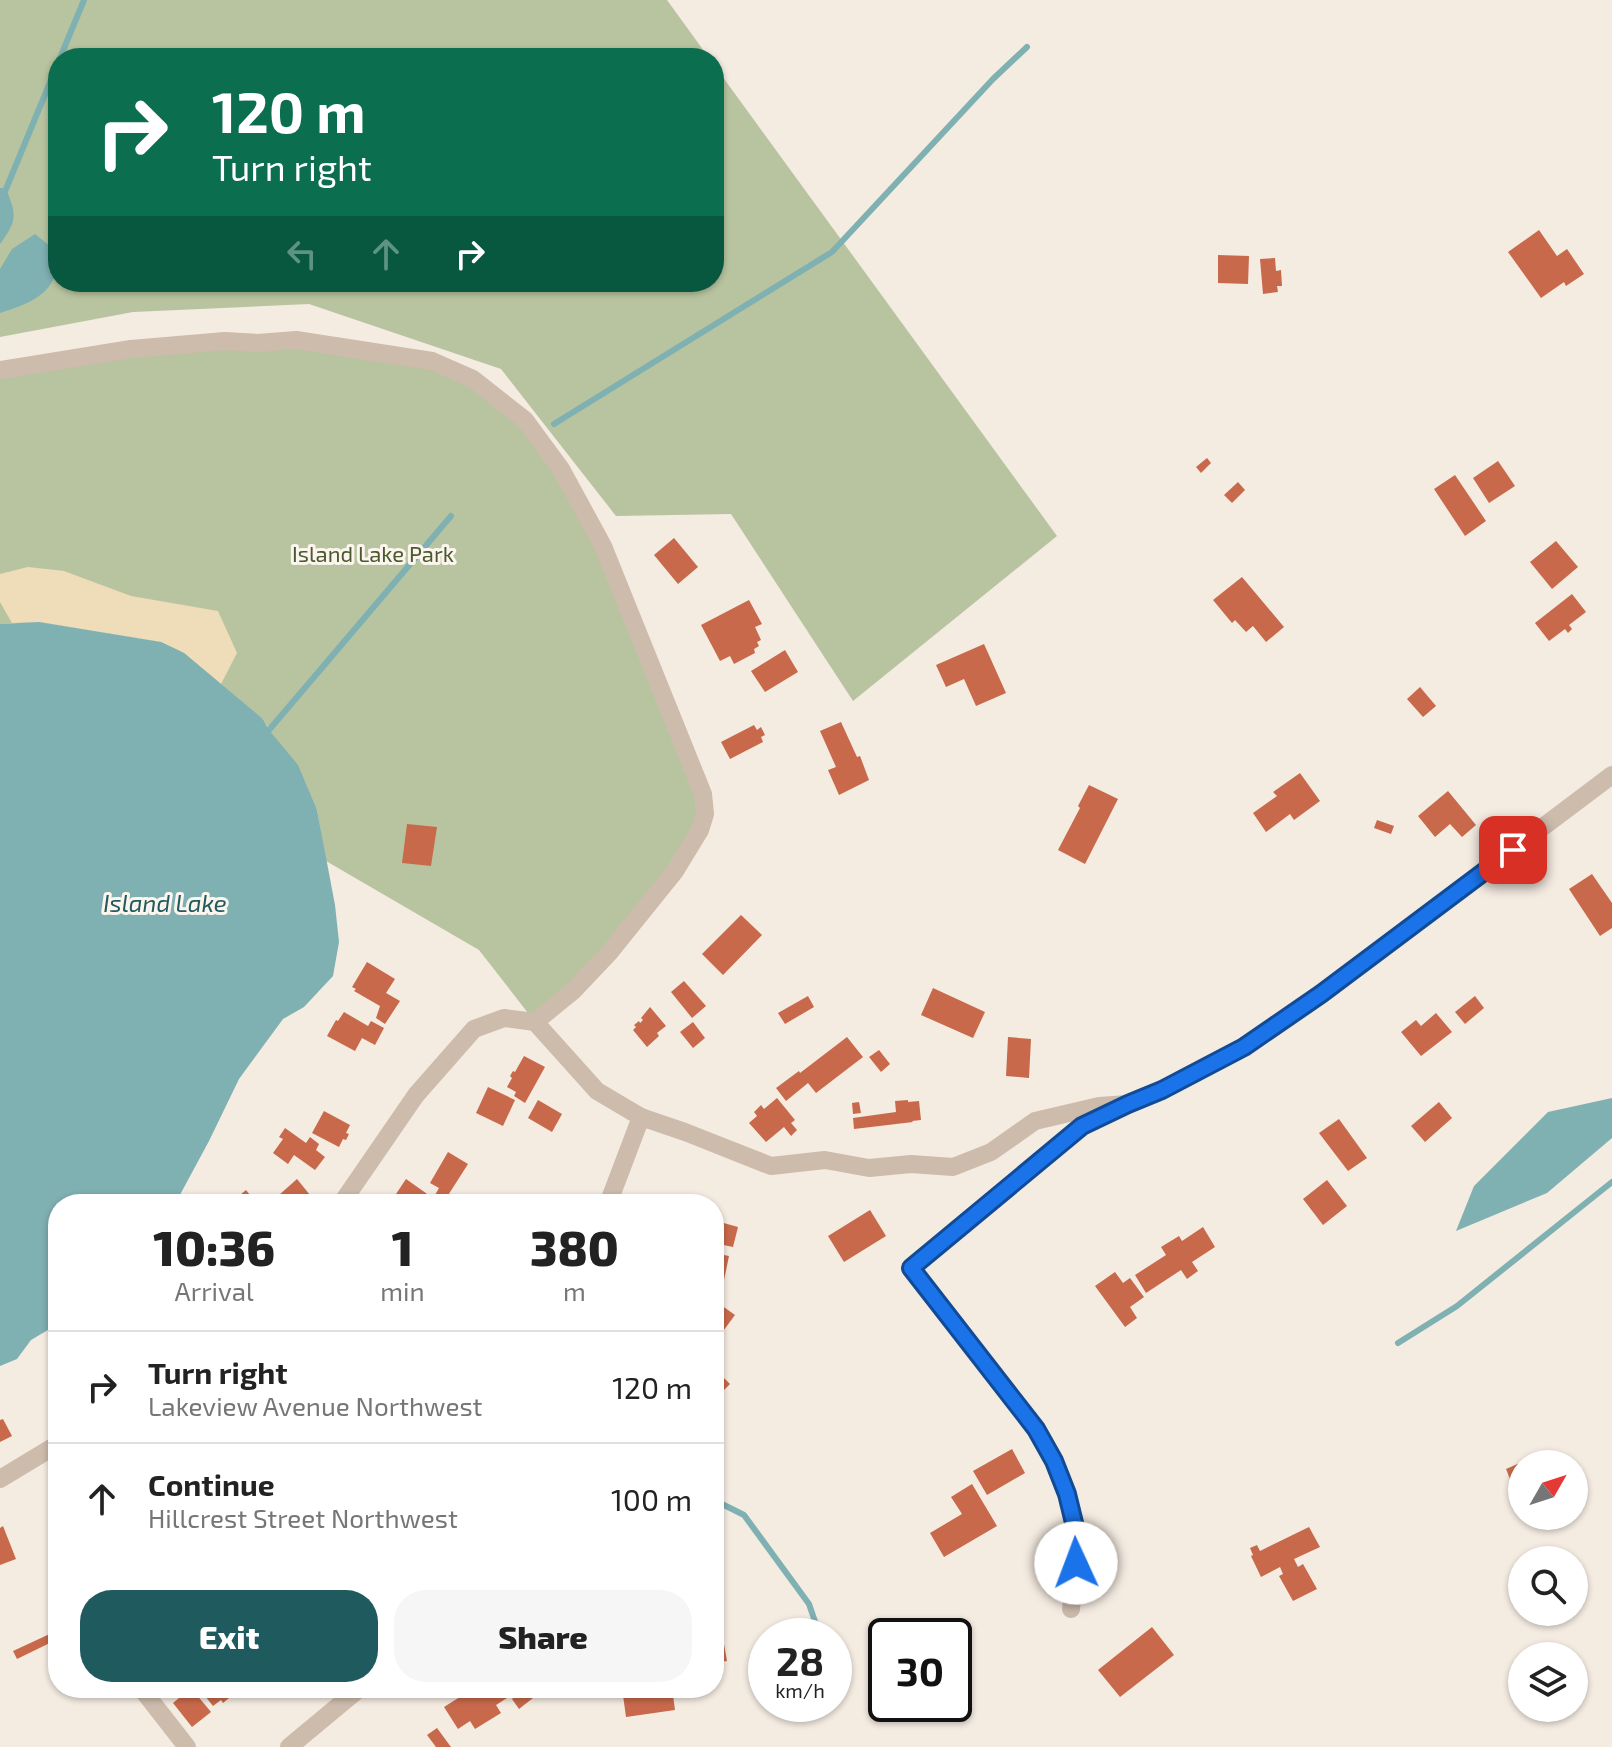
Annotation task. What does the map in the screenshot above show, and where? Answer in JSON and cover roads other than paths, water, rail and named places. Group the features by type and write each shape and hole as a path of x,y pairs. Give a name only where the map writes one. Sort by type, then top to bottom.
{"street":[{"path":"0,370 131,349 225,341 258,343 296,340 432,361 473,379 525,420 561,469 603,546 703,794 705,814 694,842 675,871 618,941 573,991 535,1022"},
{"path":"1071,1609 1078,1539 1067,1494 1054,1461 1036,1429 911,1268 1082,1126 1162,1090 1244,1047 1331,986 1612,775"},
{"path":"348,1194 416,1095 474,1029 504,1018 535,1022 597,1091 641,1117 771,1166 825,1160 869,1168 911,1164 953,1167 991,1152 1035,1121 1099,1106 1128,1104"},
{"path":"612,1194 641,1117"},
{"path":"0,1479 48,1450"},
{"path":"149,1698 187,1747"},
{"path":"289,1747 348,1698"}],"water":[{"path":"0,188 6,189 14,218 0,244"},
{"path":"35,234 48,244 48,287 24,305 0,313 0,269 12,249"},
{"name":"Island Lake","path":"39,622 161,642 184,653 263,719 298,765 317,810 339,942 333,976 304,1007 283,1019 239,1079 180,1194 48,1194 48,1330 31,1340 17,1359 0,1366 0,624"},
{"path":"1612,1098 1612,1138 1547,1193 1456,1231 1474,1186 1548,1112"}],"waterway":[{"path":"64,48 84,0"},
{"path":"554,424 832,252 993,79 1027,47"},
{"path":"0,200 48,87"},
{"path":"262,735 451,516"},
{"path":"1398,1343 1457,1306 1612,1182"},
{"path":"724,1505 744,1515 809,1604 814,1618"}],"park label":[{"name":"Island Lake Park","path":"373,553"}]}
